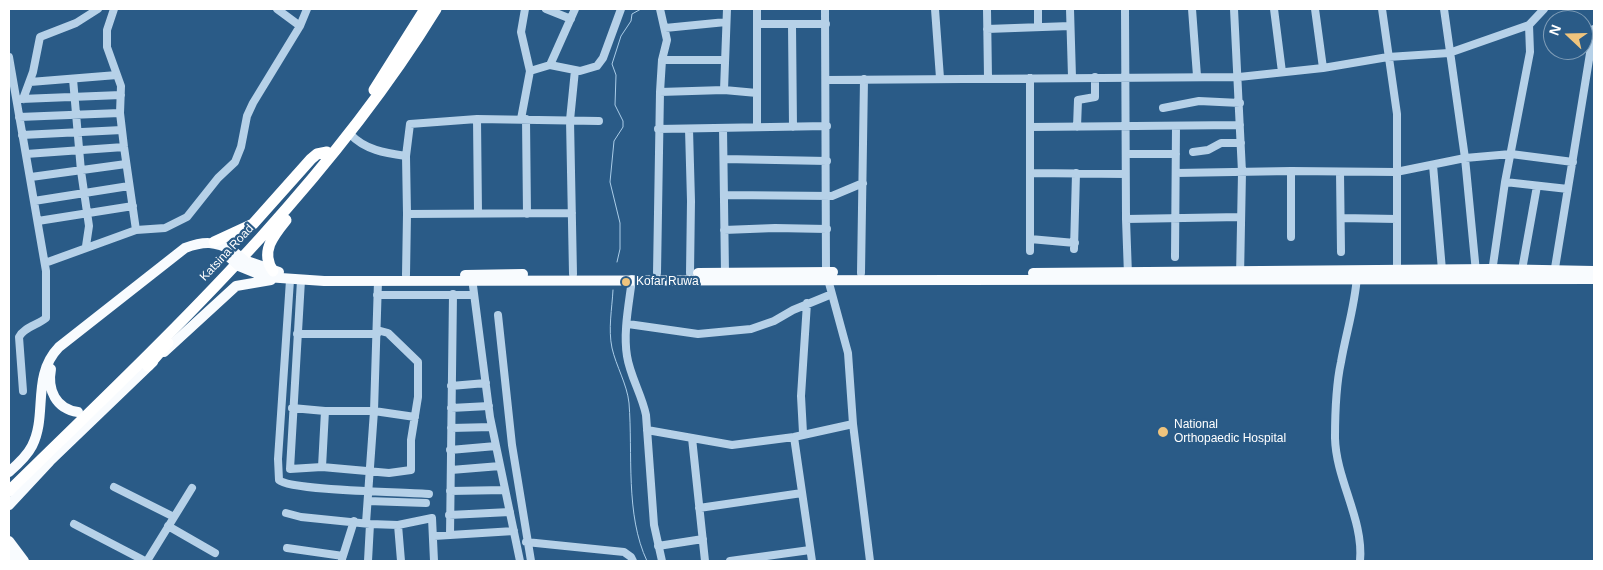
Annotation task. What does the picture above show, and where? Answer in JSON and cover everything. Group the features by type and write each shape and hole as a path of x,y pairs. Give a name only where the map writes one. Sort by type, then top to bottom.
{"highway":[{"name":"Katsina Road","path":"9,491 227,273 331,152 373,92 425,9"},
{"name":"Katsina Road","path":"9,482 226,265 350,134 392,77 436,9"},
{"path":"214,242 253,224 317,154 331,152 332,166 277,231 270,244 266,255 275,275"},
{"path":"148,366 213,296 227,273"}],"main road":[{"path":"9,472 27,453 34,441 43,380 53,354 166,262 200,242 214,242 242,263 290,280 378,281 657,273 827,276 861,273 1128,276"},
{"path":"78,412 71,411 58,403 50,385 52,366 60,354 185,255 204,247 231,254"},
{"path":"1397,275 1442,270 1454,275"},
{"path":"1492,274 1522,270 1594,279"},
{"path":"9,505 50,461 227,292 236,286 275,275 406,275 472,278 632,280 827,276 1554,275 1594,271"},
{"path":"9,541 24,561"},
{"path":"9,555 14,561"}],"street":[{"path":"20,99 30,82 40,37 76,23 98,9"},
{"path":"114,9 107,30 107,47 121,86 120,113 136,230"},
{"path":"277,9 300,26"},
{"path":"44,263 86,246 136,230 165,228 187,217 218,178 235,162 241,147 247,116 252,103 300,26 307,9"},
{"path":"525,9 521,32 530,71 523,119 527,214"},
{"path":"546,9 571,18"},
{"path":"550,65 575,9"},
{"path":"530,71 550,65 575,70 589,70 600,63 621,9"},
{"path":"657,273 658,129 662,60 666,40 660,9"},
{"path":"724,90 727,9"},
{"path":"757,9 757,126"},
{"path":"826,9 827,276 848,353 853,424 870,561"},
{"path":"935,9 940,78"},
{"path":"987,9 988,78"},
{"path":"1038,9 1038,26"},
{"path":"1070,9 1072,77"},
{"path":"1125,9 1125,174 1128,276"},
{"path":"1192,9 1197,76"},
{"path":"1234,9 1239,77 1242,172 1240,275"},
{"path":"1274,9 1282,72"},
{"path":"1315,9 1322,68"},
{"path":"1382,9 1397,114 1397,275"},
{"path":"1444,9 1464,158 1476,274"},
{"path":"826,80 1239,77 1322,68 1388,58 1449,53 1529,25 1544,9"},
{"path":"665,28 726,22"},
{"path":"757,24 826,24"},
{"path":"792,25 793,127"},
{"path":"1492,274 1505,182 1530,52 1529,25"},
{"path":"987,29 1070,26"},
{"path":"1554,275 1594,29"},
{"path":"9,57 20,99 19,117 31,177 44,263 46,318 37,325 22,331 19,336 23,392"},
{"path":"662,60 725,60"},
{"path":"573,274 570,120 575,70"},
{"path":"30,82 117,75"},
{"path":"1078,126 1078,100 1095,96 1095,77"},
{"path":"1030,78 1030,251"},
{"path":"73,79 76,96 81,171 89,226 86,246"},
{"path":"861,273 864,79"},
{"path":"660,92 724,90 757,93"},
{"path":"20,99 121,95"},
{"path":"1164,108 1199,101 1240,103"},
{"path":"19,117 120,113"},
{"path":"406,275 408,214 406,156 410,124 477,119 600,122"},
{"path":"477,119 478,213"},
{"path":"1030,127 1240,125"},
{"path":"658,129 827,126"},
{"path":"1175,257 1176,126"},
{"path":"723,128 725,273"},
{"path":"688,129 691,201 690,273"},
{"path":"22,135 122,130"},
{"path":"350,134 363,145 375,150 406,156"},
{"path":"1193,152 1208,150 1221,144 1241,143"},
{"path":"26,154 124,147"},
{"path":"1126,154 1176,154"},
{"path":"1176,173 1396,172 1464,158 1511,154 1573,162"},
{"path":"724,158 827,161"},
{"path":"31,177 126,164"},
{"path":"1433,165 1442,270"},
{"path":"1291,171 1291,237"},
{"path":"1340,172 1341,252"},
{"path":"1030,173 1125,174"},
{"path":"1030,239 1074,246 1076,173"},
{"path":"1505,182 1568,189"},
{"path":"725,196 827,196 863,183"},
{"path":"34,201 130,186"},
{"path":"1522,270 1537,186"},
{"path":"38,220 133,206"},
{"path":"408,214 572,213"},
{"path":"1126,219 1241,217"},
{"path":"1341,218 1397,219"},
{"path":"724,230 826,229"},
{"path":"1357,275 1354,311 1340,363 1335,440 1343,480 1360,541 1360,561"},
{"path":"472,278 488,406 520,561"},
{"path":"290,280 278,459 278,475 281,482 429,494"},
{"path":"297,334 388,333 399,346 416,359 419,385 411,440 411,470 389,473 322,467 290,469 291,423 297,334 301,280"},
{"path":"632,280 627,357 642,397 647,430 654,525 662,561"},
{"path":"368,561 368,490 374,411 378,281"},
{"path":"450,535 453,294"},
{"path":"628,324 698,334 738,331 764,326 807,303 832,294"},
{"path":"378,295 474,295"},
{"path":"803,434 801,396 807,303"},
{"path":"498,315 512,445 531,561"},
{"path":"451,386 486,383"},
{"path":"452,408 488,406"},
{"path":"292,408 325,411 374,411 415,417"},
{"path":"322,467 325,411"},
{"path":"280,423 291,423"},
{"path":"647,430 732,445 794,437 853,424"},
{"path":"451,428 492,427"},
{"path":"794,437 812,561"},
{"path":"692,438 704,561"},
{"path":"450,450 496,446"},
{"path":"451,470 500,466"},
{"path":"114,487 174,516"},
{"path":"74,524 146,561 192,488"},
{"path":"450,491 505,490"},
{"path":"699,508 802,493"},
{"path":"368,501 426,503"},
{"path":"449,515 510,512"},
{"path":"286,513 309,518 354,521 368,524 398,525 432,518 434,561"},
{"path":"287,548 342,559 354,521"},
{"path":"398,525 401,561"},
{"path":"168,526 215,553"},
{"path":"434,536 514,530"},
{"path":"658,546 703,539"},
{"path":"516,544 529,542 624,552 633,561"},
{"path":"730,561 810,550"}],"waterway":[{"path":"617,262 620,249 620,223 610,182 614,141 623,127 623,121 615,105 616,75 612,64 621,36 631,21 632,14 641,9"},
{"path":"613,290 610,326 611,341 628,396 631,484 635,524 647,561"}],"place":[{"name":"Kofar Ruwa","path":"626,282"},
{"name":"National Orthopaedic Hospital","path":"1163,432"}]}
